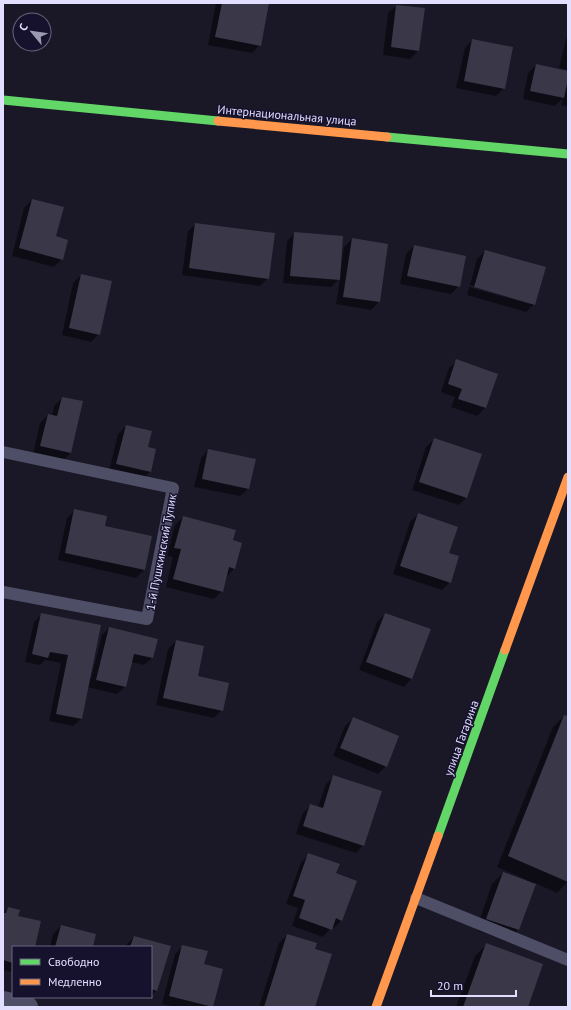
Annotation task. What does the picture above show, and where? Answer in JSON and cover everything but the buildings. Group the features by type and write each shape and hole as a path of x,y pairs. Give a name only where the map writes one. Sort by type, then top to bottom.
{"street":[{"name":"Интернациональная улица","path":"3,100 568,154"},
{"name":"улица Гагарина","path":"376,1007 568,477"},
{"path":"3,1002 27,1007"}],"lane":[{"name":"1-й Пушкинский Тупик","path":"3,452 173,488 148,619 3,592"},
{"path":"416,898 568,960"}],"traffic: fast":[{"path":"3,100 218,121"},
{"path":"387,137 568,154"},
{"path":"438,836 505,650"}],"traffic: slow":[{"path":"218,121 387,137"},
{"path":"505,650 568,477"},
{"path":"376,1007 438,836"}]}
